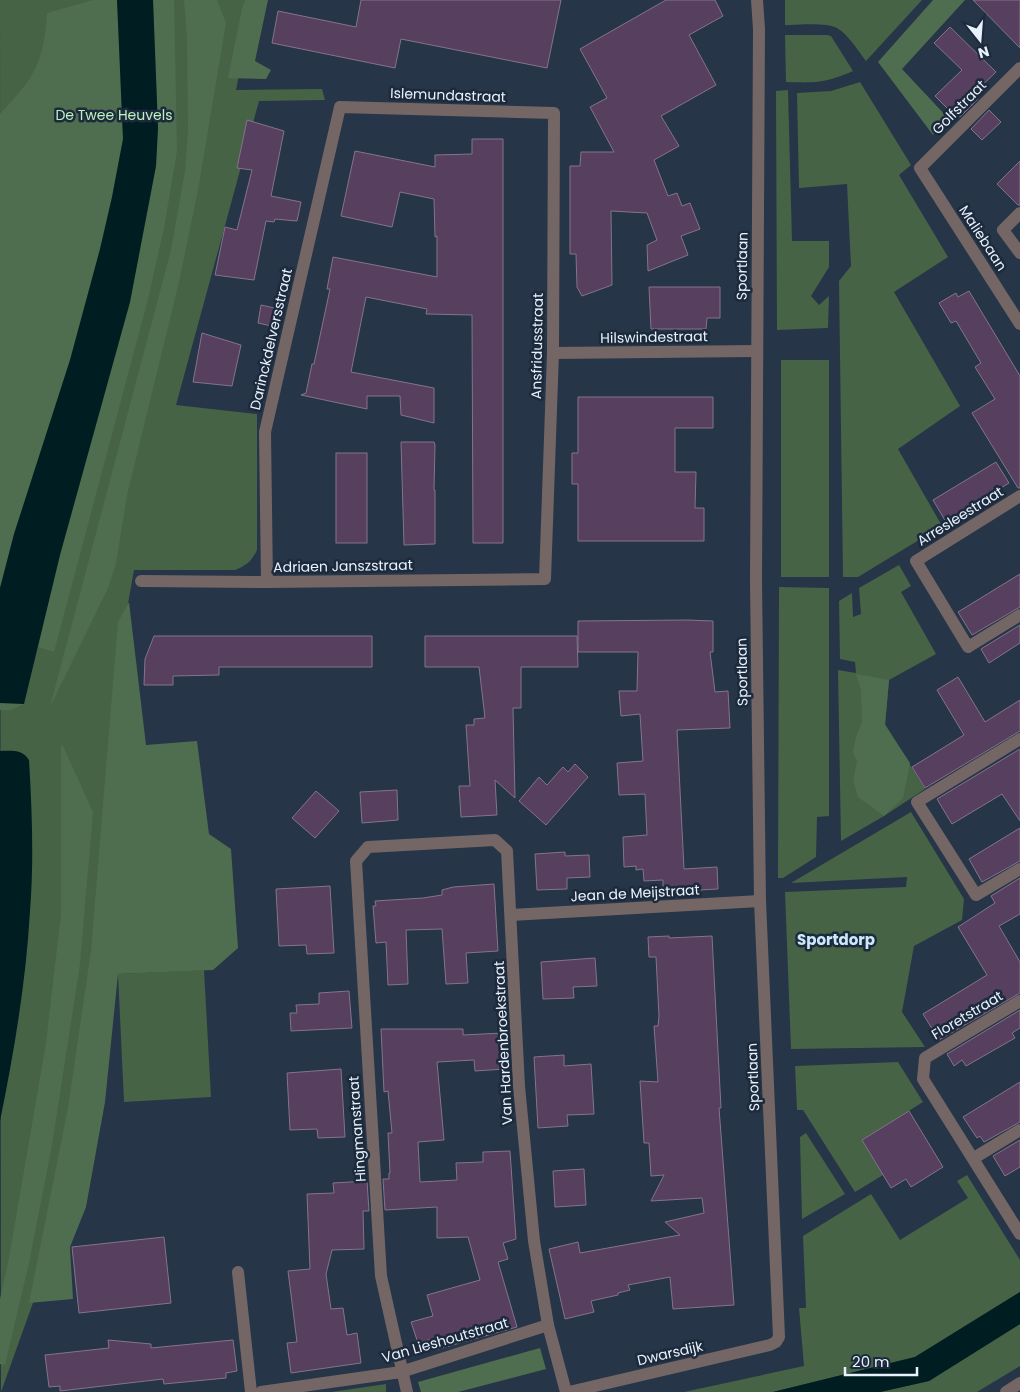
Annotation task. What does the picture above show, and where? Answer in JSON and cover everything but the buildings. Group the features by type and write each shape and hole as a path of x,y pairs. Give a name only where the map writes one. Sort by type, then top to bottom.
{"street":[{"name":"Sportlaan","path":"757,0 759,29 756,581 760,902 779,1337 776,1342"},
{"name":"Golfstraat","path":"920,168 1020,68"},
{"name":"Islemundastraat","path":"340,107 554,113"},
{"name":"Darinckdelversstraat","path":"267,582 265,432 340,107"},
{"name":"Ansfridusstraat","path":"545,579 553,353 554,113"},
{"name":"Maliebaan","path":"920,168 1020,324"},
{"path":"1020,214 1003,230 1020,253"},
{"name":"Hilswindestraat","path":"553,353 756,351"},
{"name":"Arresleestraat","path":"1020,496 916,561 968,647 1020,615"},
{"name":"Adriaen Janszstraat","path":"141,581 267,582 545,579"},
{"path":"1020,738 917,802 976,895 1020,869"},
{"name":"Van Hardenbroekstraat","path":"356,861 368,847 495,840 507,851 520,1096 534,1241 548,1325 568,1392"},
{"name":"Hingmanstraat","path":"356,861 381,1276 407,1392"},
{"name":"Jean de Meijstraat","path":"511,915 760,902"},
{"name":"Floretstraat","path":"974,1158 923,1079 925,1058 1020,1001"},
{"path":"1020,1130 974,1158 1020,1234"},
{"path":"238,1272 251,1392"},
{"name":"Van Lieshoutstraat","path":"261,1392 401,1372 548,1325"},
{"name":"Dwarsdijk","path":"568,1392 770,1345 776,1342"},
{"path":"1006,1392 1020,1383"}],"green space":[{"name":"De Twee Heuvels","path":"0,0 254,0 236,90 322,89 325,100 259,101 176,405 257,414 257,550 248,563 235,570 134,570 124,626 111,936 34,1300 1,1392"},
{"path":"93,0 117,0 123,139 100,249 70,360 14,534 0,588 0,114 21,90 35,69 43,45 47,13"},
{"path":"153,0 174,0 177,151 164,228 148,299 54,652 38,647 60,555 130,302 156,166 158,128"},
{"path":"184,0 217,0 226,23 198,190 179,282 127,495 116,563 108,588 50,707 171,250 185,171 188,131 187,35"},
{"path":"245,0 268,0 255,61 271,70 266,79 228,78"},
{"path":"785,0 922,0 866,61 849,39 837,28 819,24 785,25"},
{"path":"933,0 965,0 902,69 948,118 933,135 878,62"},
{"path":"785,35 831,36 853,71 820,81 786,82"},
{"path":"860,82 911,165 899,175 948,257 894,292 960,406 898,449 942,526 858,577 843,577 839,281 851,266 847,184 799,188 797,93 831,91"},
{"path":"788,90 792,241 829,241 829,267 811,296 819,305 829,296 828,328 777,330 776,91"},
{"path":"781,360 829,360 829,577 781,577"},
{"path":"899,565 911,586 901,592 936,654 889,680 885,724 925,789 841,841 838,670 856,673 855,662 840,659 839,601 852,593 853,617 861,614 859,588"},
{"path":"779,587 829,588 829,816 817,817 816,857 783,878 778,878"},
{"path":"129,602 146,745 197,741 209,834 231,849 238,948 213,970 118,974 105,1102 86,1207 70,1247 73,1299 29,1303 68,1108 91,951 118,622"},
{"path":"856,674 889,680 885,725 910,763 903,798 884,816 858,797 853,780 857,762 853,752 862,722 861,690"},
{"path":"0,703 24,704 11,710 0,710"},
{"path":"61,746 63,746 93,812 80,964 52,1145 29,1263 5,1365 0,1364 0,1299 9,1258 46,1043 61,914"},
{"path":"911,812 964,899 962,920 914,946 902,1012 925,1047 791,1049 785,892 906,887 907,877 791,883"},
{"path":"204,970 211,1097 124,1102 118,974"},
{"path":"898,1062 923,1102 862,1140 883,1175 855,1192 803,1110 797,1110 795,1066"},
{"path":"806,1133 845,1194 802,1219 800,1137"},
{"path":"967,1175 1020,1260 1020,1292 915,1357 773,1392 684,1392 804,1366 799,1308 806,1308 803,1236 871,1194 900,1240 968,1198 957,1181"},
{"path":"1020,1324 1020,1366 977,1392 880,1392 929,1381"},
{"path":"540,1348 546,1369 458,1392 421,1392 418,1382"},
{"path":"386,1384 386,1392 331,1392"}],"shaded area":[{"path":"117,0 153,0 158,128 156,166 130,302 60,555 24,704 0,703 0,588 14,534 70,360 100,249 123,139"},
{"path":"0,751 20,752 29,760 32,854 28,938 22,990 15,1043 0,1121"},
{"path":"1020,1292 1020,1324 929,1381 880,1392 773,1392 915,1357"}],"district":[{"name":"Sportdorp","path":"836,940"}]}
